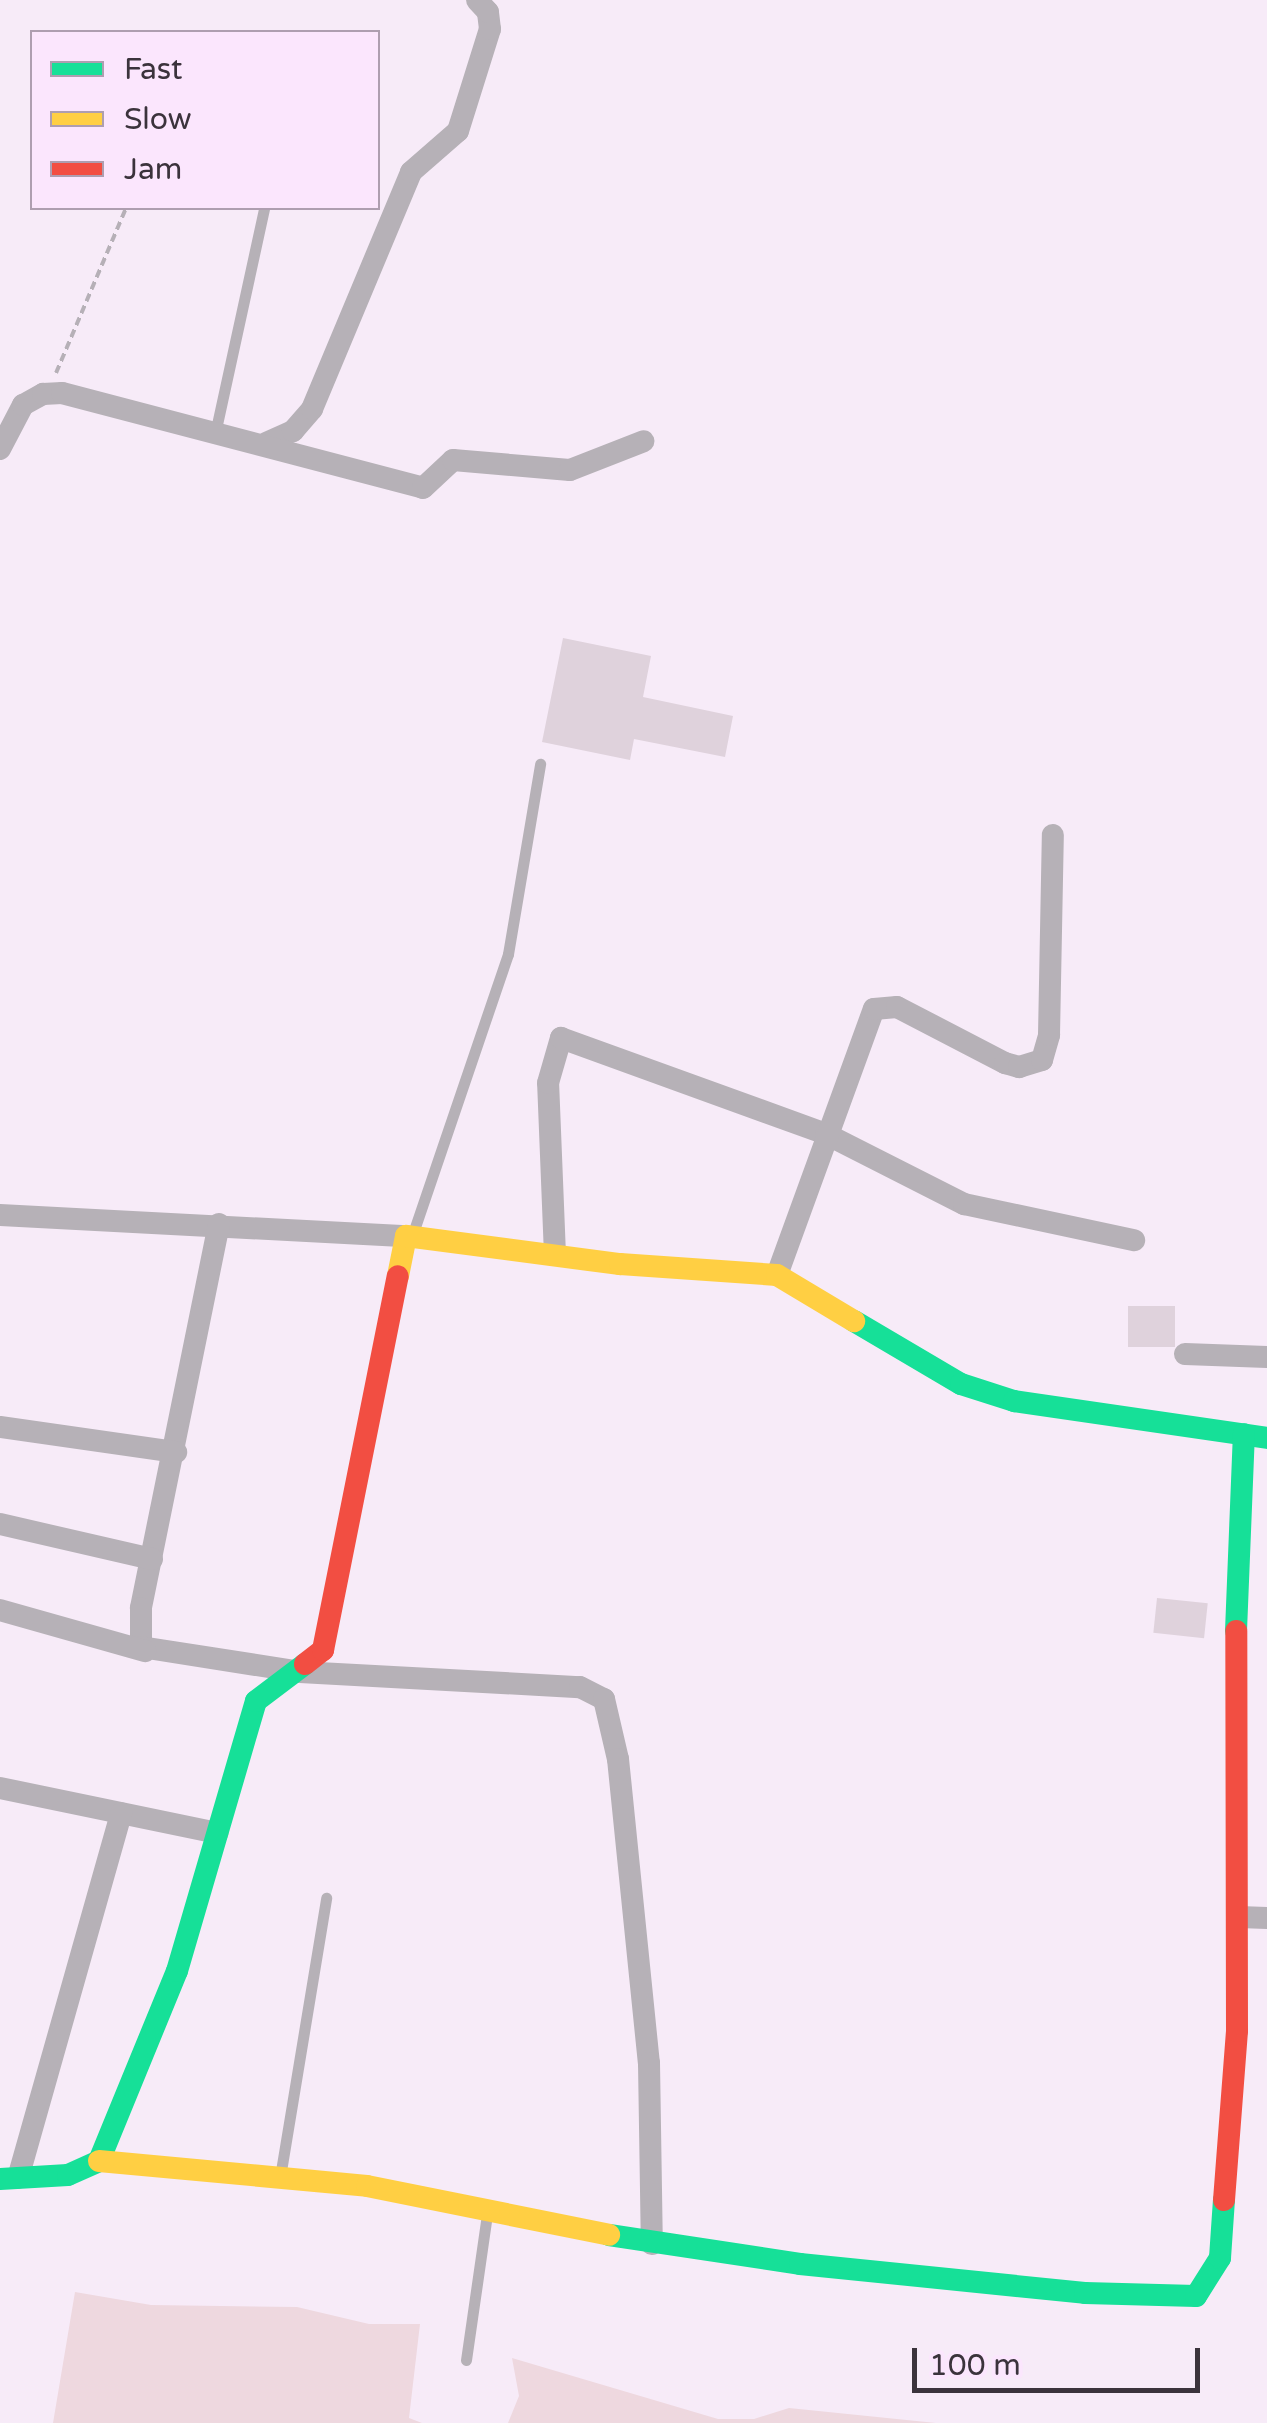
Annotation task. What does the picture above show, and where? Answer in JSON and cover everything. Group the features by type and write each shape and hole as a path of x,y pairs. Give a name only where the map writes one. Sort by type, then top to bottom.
{"street":[{"path":"266,443 293,431 312,409 411,172 463,120 490,29 488,12 477,0"},
{"path":"0,449 23,405 43,394 91,398 423,488 453,460 570,470 644,441"},
{"path":"777,1275 826,1134 880,1004 1005,1063 1020,1067 1042,1060 1049,1035 1054,835"},
{"path":"555,1255 548,1084 562,1038 826,1134 964,1204 1134,1240"},
{"path":"0,1215 409,1236 555,1255 777,1275 961,1384 1014,1402 1256,1436 1236,1587 1239,1917 1220,2258 1196,2296 1086,2294 652,2244 487,2209 280,2177 99,2161 68,2175 9,2179 120,1813"},
{"path":"145,1651 140,1624 219,1224"},
{"path":"99,2161 171,1987 256,1702 264,1690 300,1672 327,1638 409,1236"},
{"path":"1185,1354 1267,1357"},
{"path":"0,1427 176,1452"},
{"path":"0,1524 152,1559"},
{"path":"0,1610 145,1651 300,1672 580,1687 604,1699 618,1759 649,2063 652,2244"},
{"path":"0,1788 218,1834"},
{"path":"1239,1917 1267,1918"}],"lane":[{"path":"216,429 264,210"},
{"path":"409,1236 508,954 540,764"},
{"path":"280,2177 326,1898"},
{"path":"466,2360 487,2209"}],"path":[{"path":"43,394 125,210"}],"shaded area":[{"path":"75,2292 151,2305 297,2307 369,2324 420,2324 409,2418 422,2423 53,2423"},
{"path":"512,2358 718,2419 754,2419 789,2408 936,2423 508,2423 519,2396"}],"building":[{"path":"563,638 651,656 643,697 733,716 725,757 634,739 630,760 542,742"},
{"path":"1128,1306 1175,1306 1175,1347 1128,1347"},
{"path":"1157,1598 1208,1603 1204,1638 1153,1633"}],"traffic: fast":[{"path":"854,1321 961,1384 1014,1401 1267,1438"},
{"path":"1236,1631 1244,1434"},
{"path":"0,2179 68,2175 99,2161 177,1971 256,1701 305,1664"},
{"path":"609,2235 800,2264 1085,2293 1196,2296 1220,2258 1224,2200"}],"traffic: slow":[{"path":"398,1276 406,1236 620,1264 777,1275 854,1321"},
{"path":"99,2161 367,2186 609,2235"}],"traffic: jam":[{"path":"305,1664 323,1650 398,1276"},
{"path":"1224,2200 1237,2031 1236,1631"}]}
